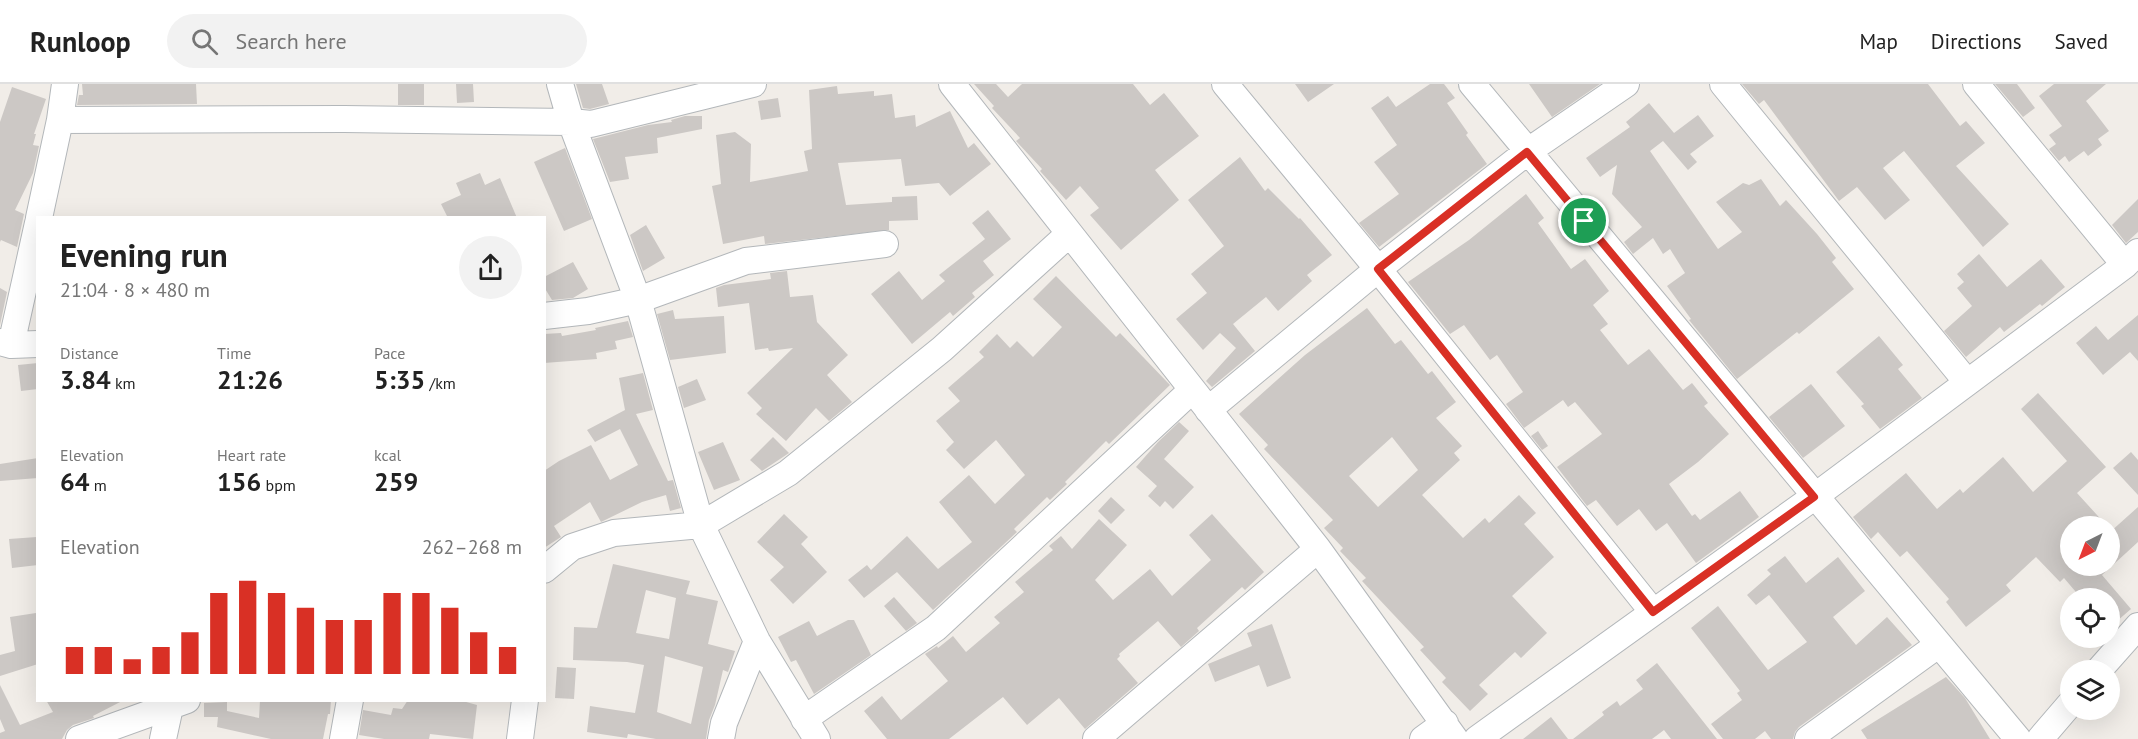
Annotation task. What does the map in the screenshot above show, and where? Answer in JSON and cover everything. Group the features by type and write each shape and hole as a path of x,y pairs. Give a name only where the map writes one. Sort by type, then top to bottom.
{"street":[{"path":"39,216 60,120 65,84"},
{"path":"560,84 571,122 638,300 701,525 757,641 810,729 936,628 1192,390"},
{"path":"60,120 571,122 591,124 753,84"},
{"path":"952,84 1318,549 1450,731 1423,739"},
{"path":"1225,84 1378,269 1653,612"},
{"path":"1472,84 2018,739"},
{"path":"1209,410 1378,269 1527,152 1626,84"},
{"path":"1723,84 1967,382"},
{"path":"1477,739 1814,497 2131,258 1976,84"},
{"path":"36,230 5,343 36,344"},
{"path":"546,571 572,547 615,533 701,525 788,473 942,349 1069,234"},
{"path":"546,315 588,311 638,300 746,261 885,244"},
{"path":"1096,739 1318,549"},
{"path":"2108,660 2138,626"},
{"path":"721,739 723,723 757,641"},
{"path":"1808,739 1938,645"},
{"path":"343,739 350,702"},
{"path":"519,739 525,702"},
{"path":"79,739 178,704"},
{"path":"163,739 178,704"},
{"path":"2040,739 2060,716"}],"building":[{"path":"82,84 196,84 197,104 77,105 79,95 83,95"},
{"path":"398,84 424,84 424,105 398,105"},
{"path":"456,84 473,84 474,102 457,103"},
{"path":"576,84 602,84 609,104 590,109 583,108"},
{"path":"974,84 996,84 1008,97 1022,84 1133,84 1150,105 1164,93 1199,136 1155,170 1179,200 1121,250 1090,215 1099,208 1080,186 1066,200 1016,141 1020,138 992,108 994,106"},
{"path":"1295,84 1334,84 1308,102"},
{"path":"1430,84 1444,84 1455,98 1447,103 1487,164 1379,247 1359,223 1399,194 1374,162 1397,145 1371,108 1388,96 1396,107"},
{"path":"1529,84 1600,84 1552,117"},
{"path":"1742,84 1928,84 1960,126 1966,121 1985,143 1956,166 2009,224 1983,247 1904,151 1883,168 1910,200 1885,220 1857,187 1839,201 1764,100 1759,104"},
{"path":"1995,84 2017,84 2035,108 2023,117"},
{"path":"2054,84 2106,84 2086,101 2109,131 2098,139 2102,145 2088,156 2084,151 2069,162 2065,156 2059,161 2049,149 2056,144 2049,135 2062,126 2039,96"},
{"path":"837,86 838,94 874,91 874,96 892,94 895,118 915,115 916,127 950,111 968,148 974,143 991,164 950,196 939,183 905,186 901,159 838,163 846,205 892,202 892,197 917,196 918,220 889,221 889,230 765,244 764,236 723,244 712,186 721,184 716,135 735,132 751,144 750,182 808,171 804,151 812,149 809,90"},
{"path":"12,87 46,99 34,134 36,134 33,145 39,146 33,173 15,210 24,214 17,247 1,240 0,242 0,122"},
{"path":"778,98 781,117 761,120 758,101"},
{"path":"1649,103 1674,133 1698,115 1714,136 1690,154 1697,162 1688,170 1663,141 1650,151 1718,249 1742,232 1716,202 1743,183 1749,185 1761,179 1780,206 1786,200 1817,234 1836,258 1832,262 1854,289 1799,334 1797,332 1737,379 1689,320 1691,319 1667,286 1685,273 1670,249 1663,254 1653,238 1633,254 1624,242 1642,227 1612,194 1617,165 1600,177 1586,158 1630,127 1626,122"},
{"path":"685,116 702,116 702,129 657,138 658,153 625,157 629,179 610,182 593,139 648,125 672,122 671,120"},
{"path":"565,148 592,219 564,231 534,162"},
{"path":"1240,157 1265,191 1268,188 1300,218 1332,255 1307,275 1312,281 1278,311 1266,297 1233,324 1255,351 1212,387 1206,381 1236,348 1220,333 1203,350 1176,319 1207,293 1191,274 1224,246 1188,200"},
{"path":"480,173 485,185 500,178 516,216 447,216 441,204 461,195 456,183"},
{"path":"1526,194 1544,218 1538,223 1571,269 1585,259 1609,291 1593,305 1608,324 1600,330 1628,365 1649,349 1683,390 1692,383 1708,403 1704,406 1729,434 1669,484 1692,516 1695,514 1700,520 1740,491 1759,517 1696,563 1667,523 1656,531 1639,509 1617,526 1596,500 1587,506 1557,467 1602,434 1575,402 1568,407 1563,400 1524,428 1506,404 1523,392 1497,355 1490,360 1464,325 1450,334 1408,282 1469,240"},
{"path":"2138,199 2138,232 2126,243 2112,225"},
{"path":"988,210 1011,239 983,261 994,275 972,293 975,297 953,316 950,312 912,344 871,294 899,271 922,300 945,281 939,275 985,239 972,223"},
{"path":"646,225 665,258 643,271 630,235"},
{"path":"1979,254 2007,287 2041,259 2065,287 2004,332 2000,327 1966,357 1944,331 1972,306 1957,288 1964,282 1957,274"},
{"path":"573,262 588,289 573,298 552,300 546,290 546,276"},
{"path":"787,271 790,297 813,295 817,322 848,355 827,375 852,402 829,421 816,408 786,441 756,414 762,408 747,393 793,348 755,350 749,303 718,307 716,288 771,279 770,273"},
{"path":"1056,276 1116,337 1120,333 1170,385 1109,444 1106,441 1050,500 1047,497 1014,529 1017,532 933,610 897,572 864,598 848,580 867,565 871,570 907,536 938,569 972,542 939,502 969,475 995,504 1025,475 996,440 964,469 946,450 954,442 936,421 960,401 948,388 984,357 979,352 997,334 1010,348 1017,341 1033,357 1062,327 1033,299"},
{"path":"0,288 7,292 0,325"},
{"path":"1367,308 1395,344 1401,340 1428,374 1432,371 1456,402 1436,418 1462,446 1454,453 1460,460 1422,495 1463,538 1485,518 1489,523 1519,495 1536,513 1524,524 1554,557 1512,596 1547,633 1521,658 1515,652 1479,685 1488,694 1470,711 1442,682 1446,678 1420,650 1424,647 1362,581 1366,578 1340,551 1343,548 1324,528 1333,520 1264,449 1268,445 1239,414 1305,355","holes":["1392,437 1418,470 1378,507 1349,476"]},
{"path":"673,310 675,319 724,316 726,353 670,360 657,314"},
{"path":"2138,315 2138,361 2130,352 2103,375 2076,343 2096,326 2108,340"},
{"path":"628,321 633,337 615,341 617,349 596,353 597,359 546,363 546,334 561,333 562,336 596,330 595,328"},
{"path":"1879,336 1903,365 1898,369 1922,398 1880,429 1861,406 1864,404 1836,372"},
{"path":"36,363 36,389 21,391 18,365"},
{"path":"643,373 653,410 636,414 668,481 673,480 681,508 670,511 666,495 642,502 601,522 590,502 554,526 561,537 546,547 546,470 591,445 610,480 638,465 620,429 595,442 587,430 625,410 619,378"},
{"path":"697,379 706,400 684,408 678,387"},
{"path":"1811,384 1845,426 1803,458 1769,417"},
{"path":"2038,393 2106,467 2077,493 2098,516 2060,516 2060,576 2103,576 2113,588 2072,588 2064,578 2060,582 2036,557 2006,585 2011,591 1966,627 1946,602 1949,599 1907,551 1900,557 1878,532 1871,539 1853,517 1906,473 1937,509 1960,489 1963,493 2003,457 2033,492 2067,461 2021,409"},
{"path":"1179,422 1189,431 1164,459 1194,487 1173,509 1165,501 1160,507 1148,496 1157,486 1136,467"},
{"path":"1538,431 1548,446 1542,450 1531,436"},
{"path":"773,437 789,453 762,471 750,460"},
{"path":"723,442 740,480 714,490 698,452"},
{"path":"2131,452 2138,460 2138,495 2113,468"},
{"path":"36,458 36,478 0,481 0,464"},
{"path":"1111,497 1125,510 1111,524 1098,511"},
{"path":"2138,507 2138,542 2120,558 2120,523"},
{"path":"784,514 808,537 801,544 827,572 793,604 770,580 784,567 757,542"},
{"path":"1212,514 1264,572 1245,590 1242,587 1197,628 1199,631 1181,647 1158,621 1119,654 1117,659 1138,683 1085,729 1059,698 1027,725 1003,697 949,739 887,739 864,711 882,696 901,720 948,681 925,654 937,646 938,648 953,636 966,652 1000,623 994,617 1024,592 1015,582 1053,550 1049,546 1061,536 1072,549 1099,519 1127,545 1095,580 1113,600 1150,569 1172,596 1211,560 1189,535"},
{"path":"36,537 36,565 12,568 9,539"},
{"path":"1785,556 1806,583 1838,557 1865,591 1833,617 1856,645 1887,617 1912,645 1799,727 1793,739 1771,739 1765,731 1755,739 1723,739 1711,724 1742,700 1737,693 1740,691 1691,628 1718,606 1768,670 1807,642 1769,595 1756,605 1747,595 1771,574 1767,570"},
{"path":"613,564 690,581 686,594 718,601 708,644 735,651 728,672 723,670 706,739 656,739 628,734 627,738 587,732 590,706 635,713 644,665 573,660 574,627 597,628","holes":["646,590 676,598 669,639 636,633","665,656 703,667 691,724 657,712"]},
{"path":"2120,596 2131,609 2120,618"},
{"path":"894,597 917,623 906,631 884,606"},
{"path":"36,613 36,665 0,676 0,655 15,651 10,617"},
{"path":"848,620 854,620 871,655 814,694 796,660 791,662 778,637 809,621 817,636"},
{"path":"1272,624 1291,678 1267,687 1259,665 1215,682 1208,664 1252,646 1247,633"},
{"path":"1657,663 1717,739 1671,739 1664,730 1652,739 1573,739 1604,715 1602,712 1617,701 1620,706 1643,689 1636,680"},
{"path":"557,667 576,668 574,699 555,698"},
{"path":"1946,677 1965,698 1990,739 1867,739 1861,730"},
{"path":"0,685 20,725 53,712 47,702 120,702 93,716 94,718 73,725 62,739 0,739 0,733 5,731 0,719"},
{"path":"227,702 227,711 259,718 260,702 331,702 323,739 271,739 217,727 218,717 204,717 204,703"},
{"path":"407,702 466,702 477,705 473,739 430,734 429,739 384,739 359,735 363,710 391,715 393,708 402,709"},
{"path":"1551,717 1568,739 1523,739"}],"route":[{"path":"1527,152 1584,221 1814,497 1653,612 1378,269 1527,152"}]}
